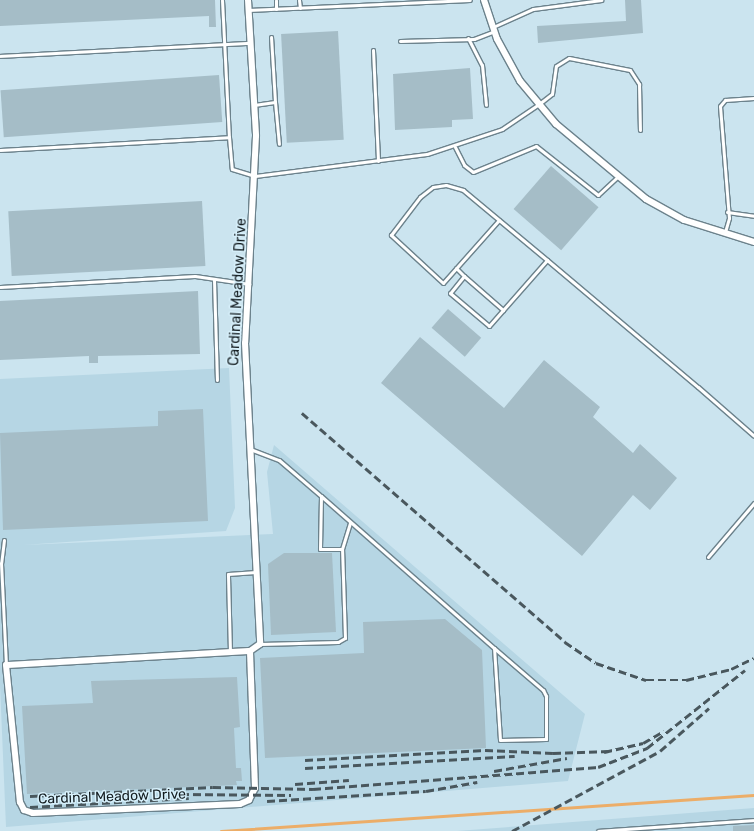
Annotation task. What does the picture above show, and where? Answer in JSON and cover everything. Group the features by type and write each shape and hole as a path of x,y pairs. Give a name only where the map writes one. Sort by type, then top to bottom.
{"street":[{"name":"Cardinal Meadow Drive","path":"248,0 254,105 255,176 245,343 260,644"},
{"path":"484,0 494,29 520,81 556,124 617,177 646,199 684,220 724,235 754,242"},
{"path":"6,665 250,651 260,644"},
{"name":"Cardinal Meadow Drive","path":"6,665 20,802 24,810 33,813 240,804 249,800 255,788 250,651"}],"lane":[{"path":"222,0 232,169 255,176 378,161 455,147 502,129 552,94 556,66 569,58 606,62 630,70 639,84 640,130"},
{"path":"276,0 276,9"},
{"path":"299,0 300,8"},
{"path":"248,10 470,0"},
{"path":"400,41 468,38 494,29 533,9 601,0"},
{"path":"271,37 279,144"},
{"path":"468,38 482,65 486,105"},
{"path":"0,56 250,43"},
{"path":"373,50 378,161"},
{"path":"724,235 727,212 720,106 725,100 754,98"},
{"path":"254,105 276,102"},
{"path":"0,150 229,137"},
{"path":"455,147 464,165 473,172 536,146 598,195 617,177"},
{"path":"499,220 443,283 391,235 420,198 433,187 446,185 463,190 548,260 754,436"},
{"path":"727,212 754,216"},
{"path":"464,276 450,292 489,326 548,260"},
{"path":"456,268 503,310"},
{"path":"0,287 195,276 249,284"},
{"path":"214,280 217,380"},
{"path":"250,449 279,460 320,496 350,522 494,648 542,690 546,696 546,739 500,740 494,648"},
{"path":"320,496 320,549 342,549"},
{"path":"708,557 754,503"},
{"path":"260,644 338,642 345,638 342,549 350,522"},
{"path":"4,540 1,563 6,665"},
{"path":"230,652 228,574 256,572"},
{"path":"598,831 754,820"}],"shaded area":[{"path":"229,368 235,508 226,531 23,545 273,534 267,472 274,445 585,714 568,781 6,827 0,685 0,379"},
{"path":"754,808 754,831 457,831"}],"building":[{"path":"0,0 215,0 216,27 209,27 209,16 0,26"},
{"path":"625,0 641,0 643,33 538,43 537,26 626,21"},
{"path":"338,31 344,140 287,143 281,34"},
{"path":"470,68 473,119 452,120 452,127 395,130 393,74"},
{"path":"219,75 222,122 4,137 1,90"},
{"path":"551,166 599,207 561,250 514,209"},
{"path":"202,201 205,266 12,276 8,211"},
{"path":"198,291 200,354 98,356 98,363 89,363 89,356 0,360 0,301"},
{"path":"448,309 481,338 465,357 432,328"},
{"path":"420,337 504,408 544,360 600,407 593,417 633,453 640,444 677,478 650,510 633,495 582,556 381,383"},
{"path":"203,409 208,521 3,530 0,433 158,426 158,411"},
{"path":"284,553 332,553 336,632 271,635 268,564"},
{"path":"445,619 482,650 486,748 265,758 260,658 364,653 363,622"},
{"path":"237,677 240,727 234,728 236,768 241,768 242,781 236,781 237,785 27,794 22,706 93,703 91,681"},
{"path":"754,825 754,831 733,831 733,826"}],"waterway":[{"path":"221,831 754,795"}],"railway":[{"path":"302,413 565,642 596,663 646,680 686,680 731,669 754,658"},
{"path":"30,796 213,787 313,789 598,767 647,748 745,670"},
{"path":"512,831 660,751 709,708"},
{"path":"604,752 643,743 664,731"},
{"path":"305,760 485,750 553,753 610,751"},
{"path":"305,768 515,756"},
{"path":"494,771 567,758"},
{"path":"295,784 349,780"},
{"path":"267,801 426,791 477,782"},
{"path":"181,794 291,795"},
{"path":"30,807 189,798"}]}
